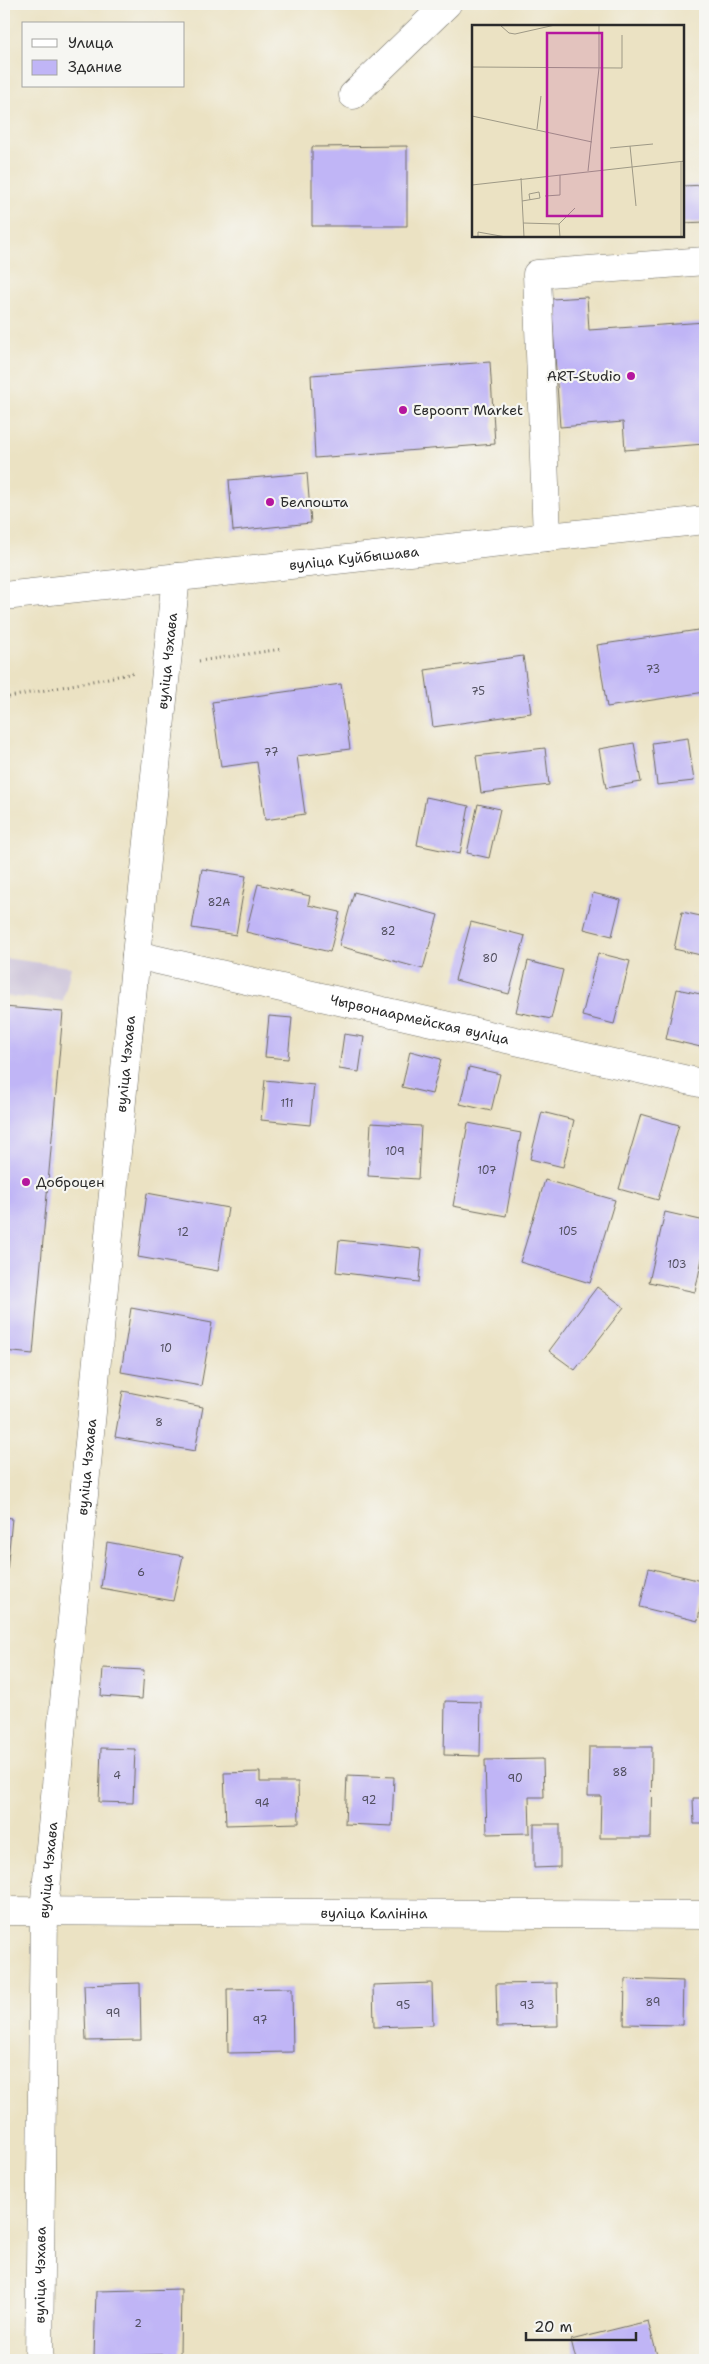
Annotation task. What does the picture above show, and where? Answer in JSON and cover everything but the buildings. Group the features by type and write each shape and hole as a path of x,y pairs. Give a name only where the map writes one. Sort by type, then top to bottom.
{"street":[{"path":"353,95 447,4"},
{"path":"547,537 537,274 705,261"},
{"name":"вуліца Куйбышава","path":"4,596 705,520"},
{"name":"вуліца Чэхава","path":"39,2360 44,1910 136,955 176,577"},
{"name":"Чырвонаармейская вуліца","path":"136,955 705,1084"},
{"name":"вуліца Калініна","path":"4,1911 705,1915"}],"shaded area":[{"path":"4,958 71,967 63,1001 4,996"}],"place":[{"name":"ART-Studio","path":"631,376"},
{"name":"Евроопт Market","path":"403,410"},
{"name":"Белпошта","path":"270,502"},
{"name":"Доброцен","path":"26,1182"}]}
